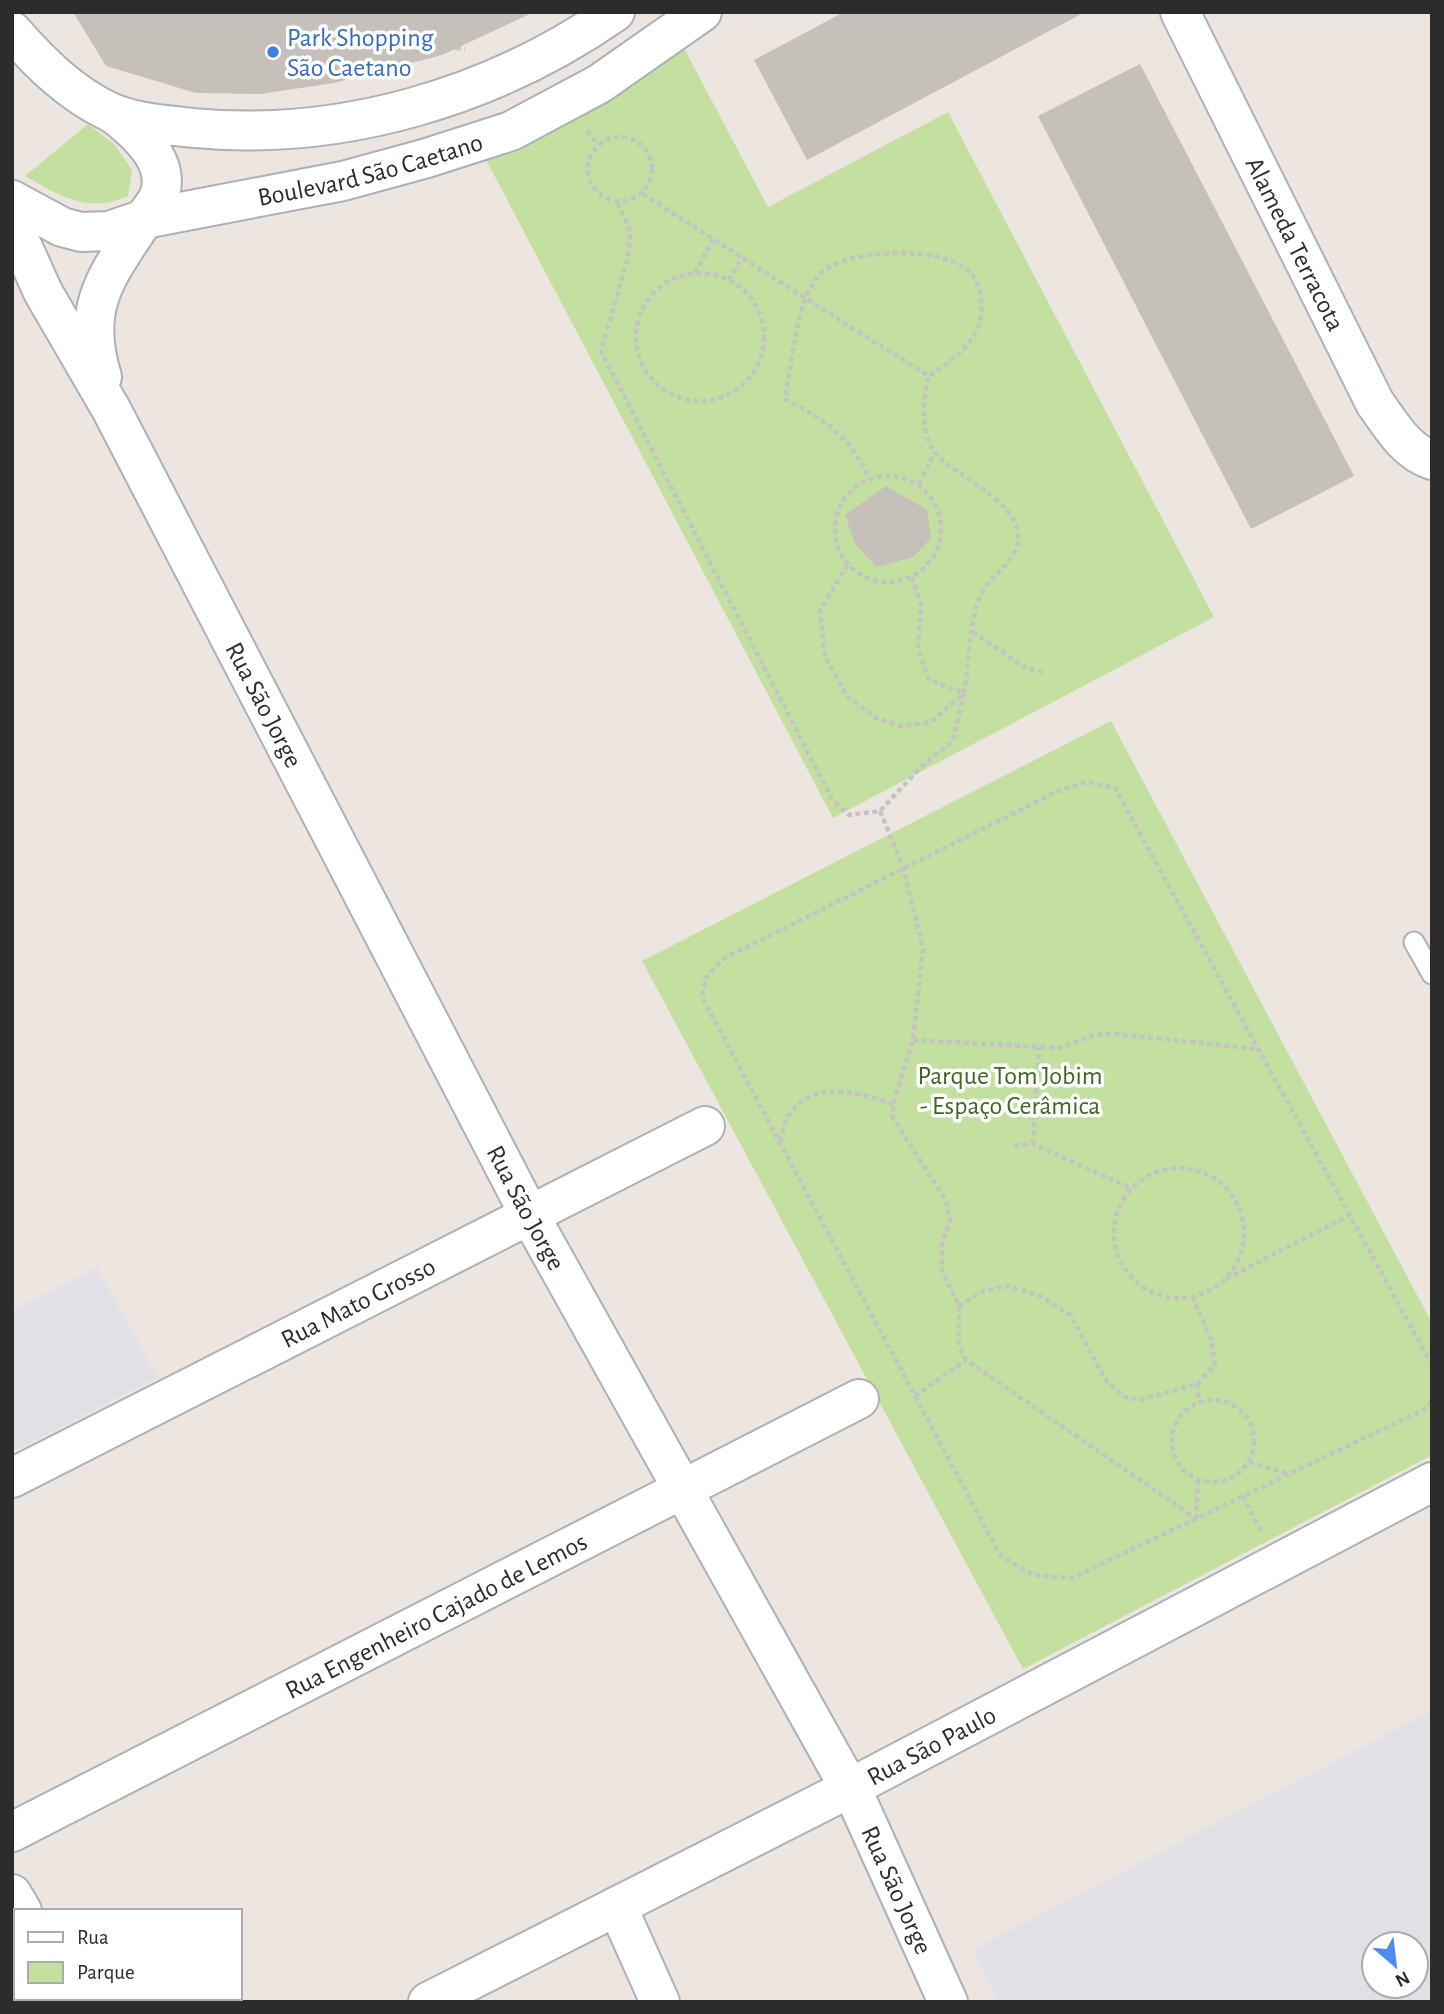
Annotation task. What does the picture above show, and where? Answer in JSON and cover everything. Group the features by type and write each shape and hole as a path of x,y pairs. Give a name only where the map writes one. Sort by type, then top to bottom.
{"street":[{"name":"Boulevard São Caetano","path":"12,31 66,85 111,112 169,125 217,130 287,130 376,117 441,99 510,74 580,37 615,12"},
{"name":"Boulevard São Caetano","path":"12,200 38,216 81,232 109,230 144,219 343,181 511,131 599,84 702,12"},
{"name":"Alameda Terracota","path":"1180,12 1375,403 1400,439 1422,457 1432,460"},
{"name":"Rua São Jorge","path":"111,112 139,134 157,163 161,179 159,195 109,274 97,300 93,324 96,358 111,409"},
{"name":"Rua São Jorge","path":"12,223 43,292 111,409 530,1216 850,1788 948,2002"},
{"name":"Rua Mato Grosso","path":"12,1478 705,1126"},
{"name":"Rua Engenheiro Cajado de Lemos","path":"12,1832 859,1399"},
{"name":"Rua São Paulo","path":"428,2002 850,1788 1432,1482"},
{"path":"617,1906 660,2002"}],"lane":[{"path":"1414,942 1432,974"}],"path":[{"path":"442,38 456,48"},
{"path":"618,203 643,194 654,170 645,146 621,135 597,144 586,168 595,192 618,203 631,233 627,261 601,351 832,799 849,815 880,811 921,767 953,741 964,693 976,607 985,587 1017,550 1018,533 1005,508 934,453 926,432 924,392 929,376 959,356 973,338 983,315 980,290 968,270 928,254 856,257 821,273 805,298 785,399 828,422 858,453 869,478"},
{"path":"643,194 929,376"},
{"path":"695,274 713,239"},
{"path":"729,280 742,257"},
{"path":"713,274 729,280 745,291 757,306 764,324 760,363 749,379 735,392 717,400 697,402 678,398 661,389 647,375 639,358 636,339 638,320 646,302 659,287 676,278 713,274"},
{"path":"919,484 934,453"},
{"path":"895,475 919,484 936,504 942,529 936,554 918,573 911,576 894,582 868,580 847,565 835,541 835,516 848,493 869,478 895,475"},
{"path":"847,565 820,611 825,657 848,697 876,718 902,726 931,722 964,693"},
{"path":"911,576 921,604 918,650 929,680 964,693"},
{"path":"973,632 1026,668 1045,673"},
{"path":"1432,1365 1115,788 1087,782 1056,792 903,866 725,958 706,977 702,997 1000,1555 1033,1575 1072,1578 1427,1408 1432,1400"},
{"path":"880,811 903,866 923,948 914,1040 893,1104 893,1118 946,1201 950,1220 942,1244 942,1271 959,1306 959,1345 965,1360 1196,1519"},
{"path":"914,1040 1060,1048 1093,1035 1117,1034 1258,1049"},
{"path":"1034,1144 1039,1047"},
{"path":"779,1142 788,1115 810,1095 849,1089 893,1104"},
{"path":"1014,1145 1034,1144 1131,1188"},
{"path":"1226,1279 1243,1246 1244,1227 1240,1209 1231,1193 1217,1180 1200,1171 1173,1168 1146,1176 1131,1188 1120,1203 1114,1221 1113,1239 1117,1258 1140,1287 1156,1295 1175,1299 1194,1298 1211,1291 1226,1279 1350,1215"},
{"path":"959,1306 983,1291 1009,1286 1042,1297 1070,1315 1107,1382 1125,1397 1140,1400 1197,1384 1215,1365 1211,1340 1194,1298"},
{"path":"915,1396 965,1360"},
{"path":"1197,1384 1199,1401"},
{"path":"1199,1401 1228,1402 1249,1420 1254,1434 1249,1462 1239,1473 1227,1480 1198,1480 1176,1462 1171,1433 1177,1419 1199,1401"},
{"path":"1249,1462 1288,1474"},
{"path":"1196,1519 1198,1480"}],"shaded area":[{"path":"97,1268 157,1377 12,1452 12,1311"},
{"path":"1432,1711 1432,2002 999,2002 973,1950"}],"green space":[{"path":"685,50 768,207 948,112 1214,617 833,818 484,156"},
{"path":"88,124 115,145 132,170 128,196 114,201 87,203 62,196 25,176"},
{"name":"Parque Tom Jobim - Espaço Cerâmica","path":"1111,721 1432,1323 1432,1455 1023,1669 642,961"}],"building":[{"name":"Park Shopping São Caetano","path":"73,12 534,12 442,55 334,83 260,94 196,93 106,66"},
{"path":"844,12 1085,12 807,160 754,60"},
{"path":"1140,64 1354,476 1251,529 1038,116"},
{"path":"886,486 927,510 931,538 913,557 877,567 855,544 845,515"}],"place":[{"name":"Park Shopping São Caetano","path":"273,52"}]}
